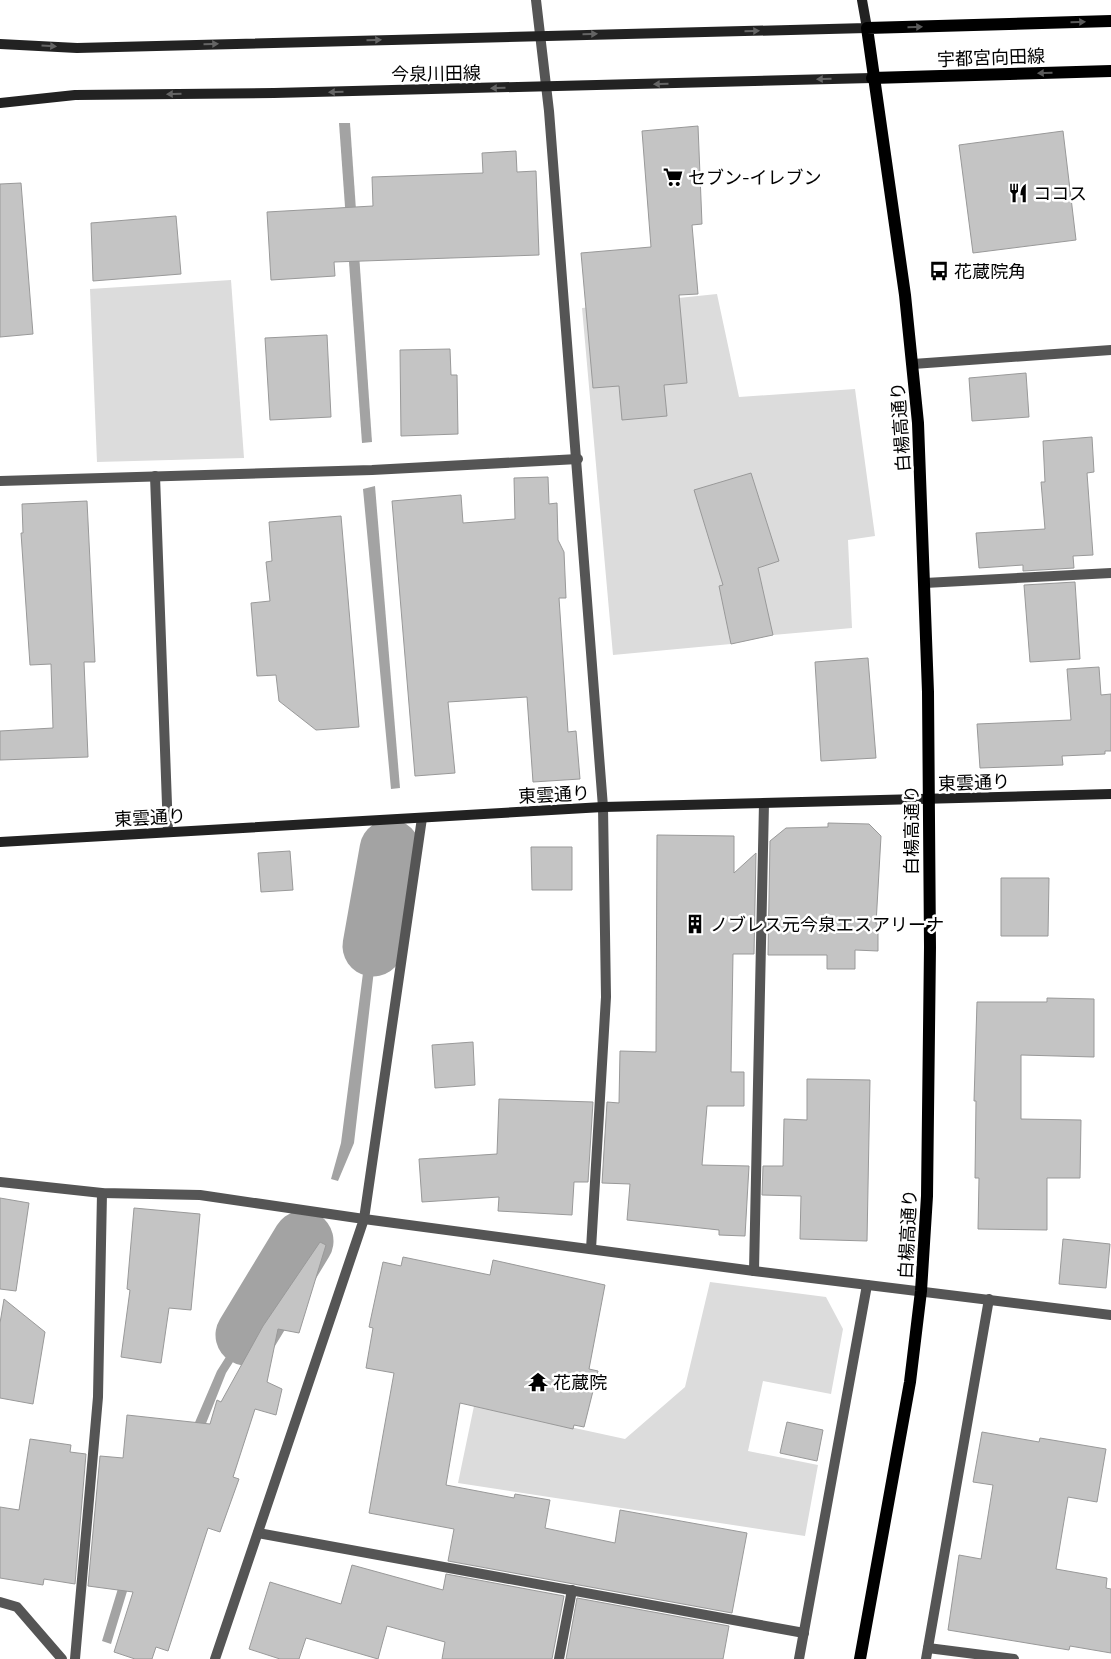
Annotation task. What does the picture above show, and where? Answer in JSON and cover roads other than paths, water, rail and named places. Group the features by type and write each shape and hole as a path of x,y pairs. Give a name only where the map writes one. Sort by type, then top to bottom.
{"main road":[{"name":"宇都宮向田線","path":"866,28 1111,21"},
{"name":"白楊高通り","path":"860,1659 910,1382 921,1291 928,1150 929,800 925,583 918,423 906,294 872,78 866,28"},
{"name":"宇都宮向田線","path":"872,78 1111,71"}],"street":[{"path":"536,0 547,87 578,459 603,807 606,997 591,1249"},
{"name":"白楊高通り","path":"862,0 866,28"},
{"name":"今泉川田線","path":"0,44 77,48 866,28"},
{"name":"今泉川田線","path":"0,103 75,96 547,87 872,78"},
{"path":"913,364 1111,350"},
{"path":"0,481 372,470 578,459"},
{"path":"155,476 168,832"},
{"path":"925,583 1111,573"},
{"name":"東雲通り","path":"0,842 603,807 1111,794"},
{"path":"754,1271 764,804"},
{"path":"215,1659 364,1219 422,818"},
{"path":"0,1182 102,1193 200,1195 754,1271 1111,1315"},
{"path":"74,1659 98,1397 102,1193"},
{"path":"800,1659 867,1285"},
{"path":"926,1659 988,1299"},
{"path":"258,1533 804,1633"},
{"path":"558,1659 572,1590"},
{"path":"0,1602 17,1607 62,1659"},
{"path":"928,1648 1014,1659"}],"waterway":[{"path":"373,946 390,850"},
{"path":"246,1335 303,1241"}],"place":[{"name":"セブン-イレブン","path":"673,177"},
{"name":"ココス","path":"1018,193"},
{"name":"花蔵院角","path":"939,271"},
{"name":"ノブレス元今泉エスアリーナ","path":"695,924"},
{"name":"花蔵院","path":"538,1382"}]}
